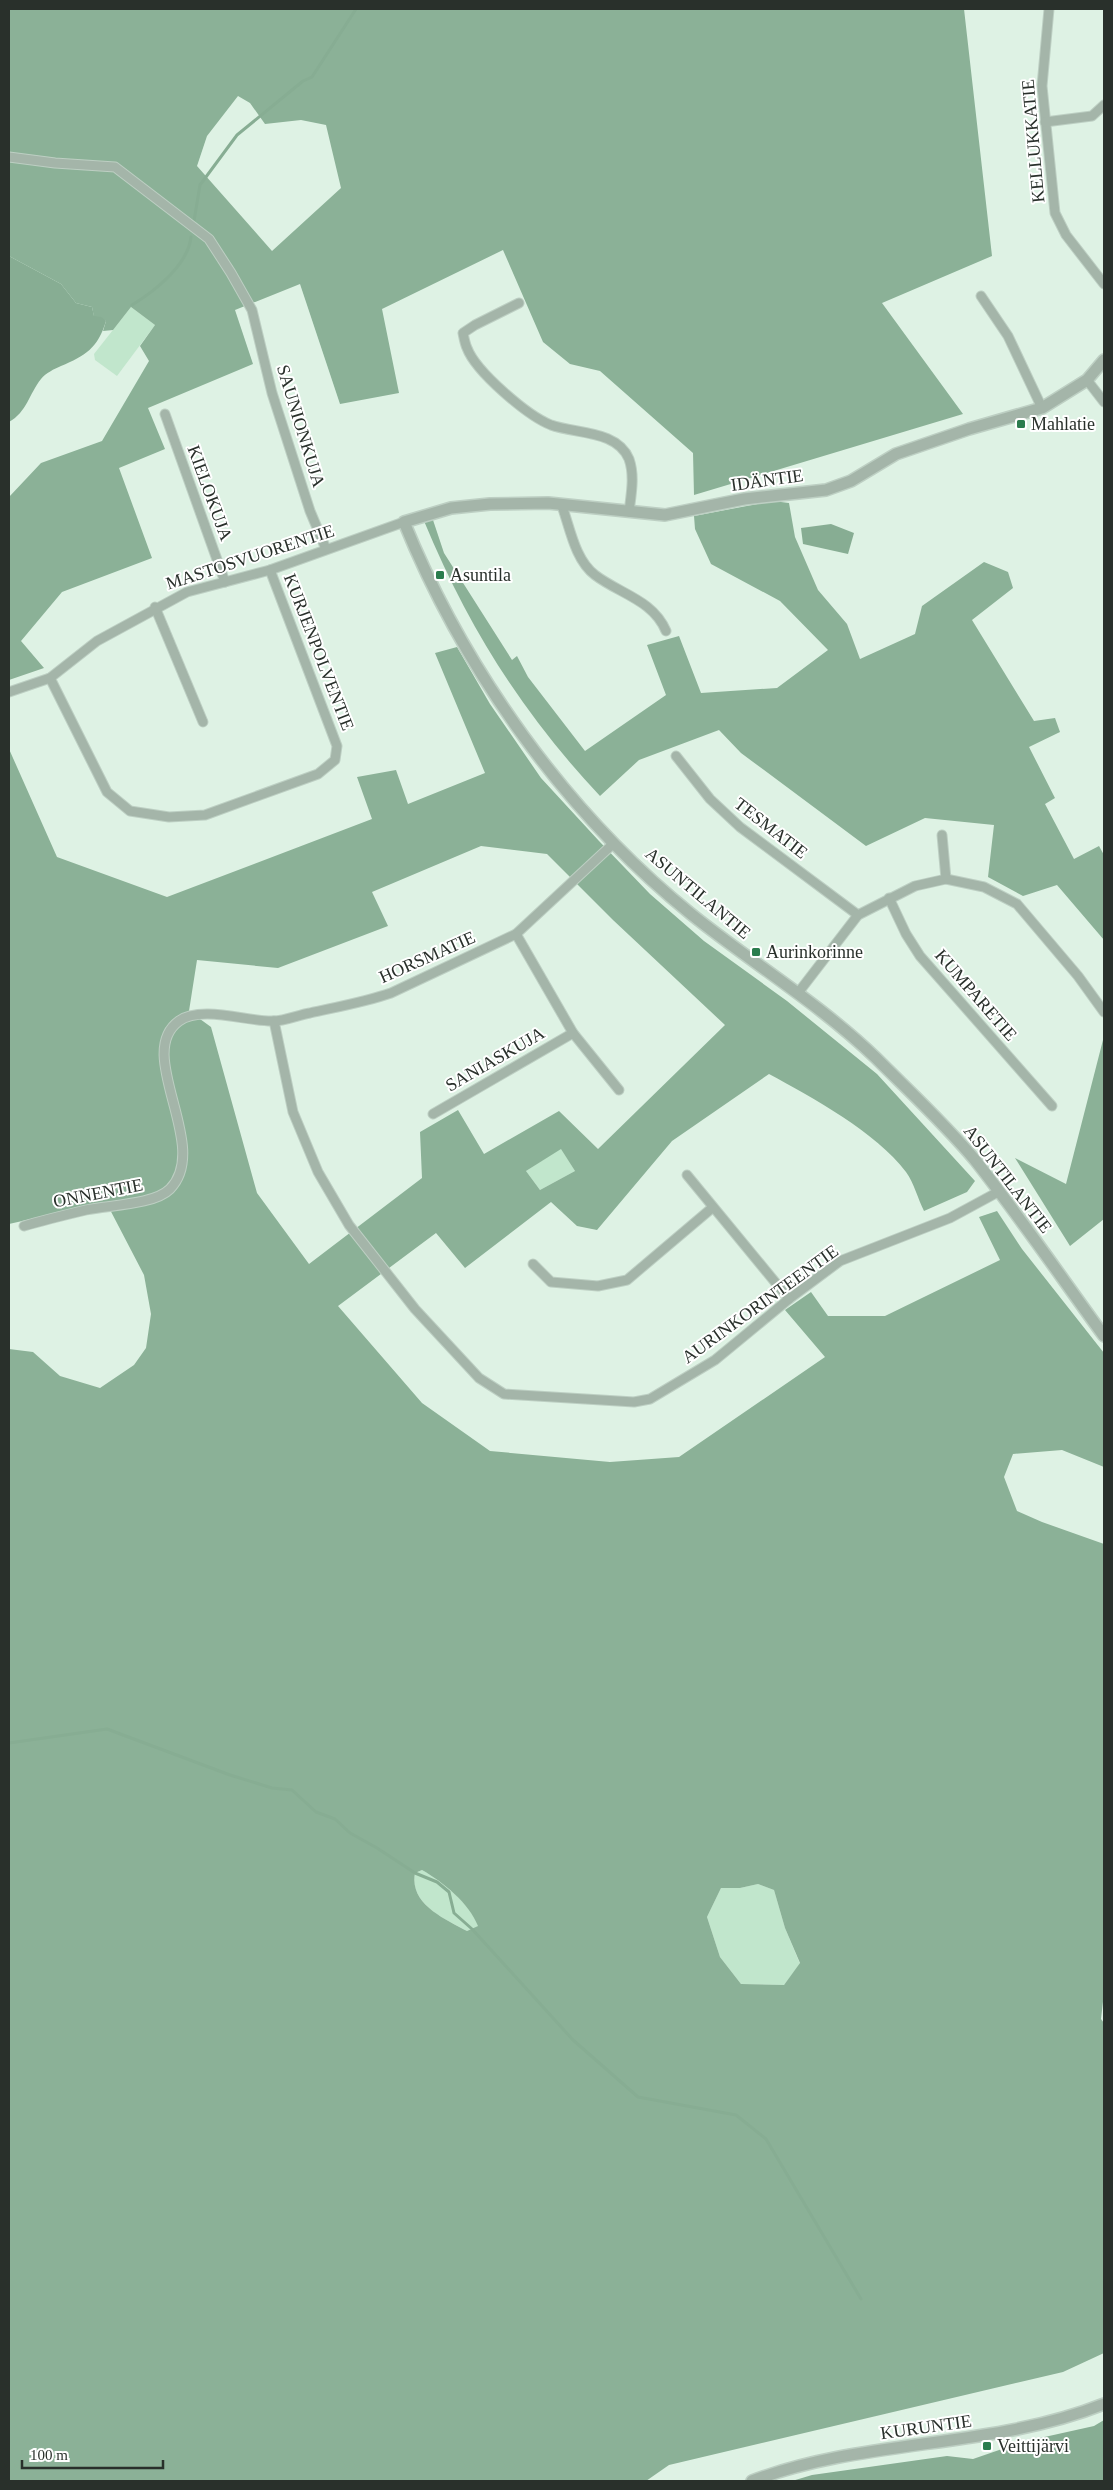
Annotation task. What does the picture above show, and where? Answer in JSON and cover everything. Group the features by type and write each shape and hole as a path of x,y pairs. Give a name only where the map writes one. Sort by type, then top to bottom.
{"street":[{"name":"KELLUKKATIE","path":"1049,9 1042,86 1055,213 1066,235 1104,284"},
{"path":"1046,122 1092,116 1104,104"},
{"name":"SAUNIONKUJA","path":"9,157 55,163 115,167 209,239 252,310 272,393 310,511 326,549"},
{"path":"981,296 1008,336 1042,408"},
{"path":"519,303 475,325 464,333 467,349 478,365 523,410 551,425 613,440 628,458 633,482 629,512"},
{"name":"IDÄNTIE","path":"404,522 450,508 490,504 548,503 562,506 665,515 744,498 826,490 851,481 903,451 969,429 1042,408 1086,380 1104,360"},
{"path":"1086,380 1104,402"},
{"name":"KIELOKUJA","path":"165,414 225,582"},
{"path":"562,506 584,564 594,574 653,610 661,619 666,631"},
{"name":"MASTOSVUORENTIE","path":"9,692 50,678 96,641 155,607 186,592 270,570 404,522"},
{"name":"ASUNTILANTIE","path":"404,522 434,587 487,685 527,742 614,843 690,913 798,993 875,1057 972,1158 1104,1336"},
{"name":"KURJENPOLVENTIE","path":"50,678 107,792 130,811 169,816 205,815 318,774 335,760 338,746 270,570"},
{"path":"155,607 204,722"},
{"name":"TESMATIE","path":"676,756 710,799 740,827 858,915"},
{"path":"942,835 946,879"},
{"name":"HORSMATIE","path":"218,1014 274,1021 372,999 391,992 516,934 614,843"},
{"path":"798,993 858,915 915,886 946,879 984,887 1017,904 1078,976 1104,1012"},
{"name":"KUMPARETIE","path":"889,898 906,934 920,956 1052,1106"},
{"path":"516,934 573,1033 619,1090"},
{"name":"ONNENTIE","path":"24,1226 88,1210 154,1198 170,1189 181,1170 184,1141 165,1072 166,1039 180,1020 202,1014 218,1014"},
{"name":"AURINKORINTEENTIE","path":"274,1021 293,1112 318,1172 348,1225 415,1309 479,1378 504,1394 634,1402 650,1399 715,1360 789,1299 840,1261 950,1218 998,1192"},
{"name":"SANIASKUJA","path":"433,1114 573,1033"},
{"path":"686,1175 789,1299"},
{"path":"533,1264 551,1282 598,1286 627,1280 712,1208"},
{"name":"KURUNTIE","path":"752,2481 796,2466 842,2456 983,2437 1080,2414 1104,2404"}],"shaded area":[{"path":"9,9 964,9 992,256 882,303 963,414 694,495 693,453 600,371 570,364 543,342 503,250 382,309 399,393 340,404 300,284 235,310 253,364 148,408 165,449 119,468 152,558 62,592 21,641 44,668 9,680 9,497 41,463 102,441 149,361 140,346 155,325 131,307 113,330 103,331 106,321 94,317 92,307 76,303 61,284 9,256","holes":["238,96 250,103 265,124 301,120 326,125 341,188 272,251 197,166 207,136"]},
{"path":"9,256 61,284 76,303 92,307 94,316 101,317 106,321 99,338 90,350 43,377 24,408 9,422"},
{"path":"131,307 155,325 117,376 95,360 94,354"},
{"path":"773,501 789,503 795,537 818,590 847,624 860,659 915,634 922,606 984,562 1008,572 1013,588 972,620 1034,721 1055,718 1060,732 1029,747 1055,798 1045,804 1074,859 1099,846 1104,855 1104,940 1057,885 1023,896 988,877 994,825 925,818 866,846 741,753 719,730 639,760 600,796 546,733 499,667 459,597 424,521 432,517 444,553 512,660 517,656 528,677 585,751 666,695 647,645 679,636 701,693 777,688 828,650 780,601 711,564 695,529 694,516"},
{"path":"831,524 854,533 848,554 803,544 801,528"},
{"path":"457,647 490,704 541,778 650,894 704,941 787,1001 877,1074 975,1181 967,1192 924,1211 906,1172 878,1143 843,1117 769,1074 672,1141 597,1230 577,1226 551,1202 465,1268 436,1233 338,1306 422,1403 490,1451 610,1462 679,1457 825,1357 785,1310 811,1292 828,1316 885,1316 1000,1260 979,1217 997,1211 1022,1249 1104,1353 1104,1467 1062,1450 1013,1454 1004,1477 1017,1511 1104,1544 1104,1993 1101,2019 1104,2023 1104,2353 1063,2372 669,2465 646,2481 9,2481 9,1349 33,1352 60,1376 100,1388 134,1365 146,1348 151,1314 144,1275 106,1202 9,1224 9,749 57,857 167,897 372,819 357,777 396,770 408,804 485,773 435,653","holes":["481,846 547,854 613,920 725,1025 598,1149 559,1111 484,1154 458,1110 420,1132 422,1178 309,1264 257,1193 211,1027 189,1011 197,960 278,968 388,926 372,892","561,1149 575,1171 540,1190 526,1171","422,1870 447,1887 462,1901 478,1926 467,1931 430,1909 418,1893 415,1884 415,1873","758,1884 774,1890 785,1928 800,1963 784,1985 741,1984 720,1957 707,1917 721,1888 740,1888"]},
{"path":"1104,1036 1104,1219 1070,1246 1015,1158 1066,1184"},
{"path":"561,1148 575,1171 540,1190 526,1171"},
{"path":"422,1870 455,1894 475,1917 479,1926 467,1931 430,1909 423,1902 415,1884 415,1873"},
{"path":"758,1884 774,1890 785,1928 800,1964 784,1985 741,1984 720,1957 707,1917 721,1888 740,1888"},
{"name":"Veittijärvi","path":"1104,2420 1104,2481 792,2481 812,2475 947,2456 973,2459 1022,2442 1094,2426"}],"waterway":[{"path":"194,221 200,185 237,135 303,81 312,77 356,9"},
{"path":"132,305 160,285 177,267 189,247 191,237"},
{"path":"9,1743 107,1729 230,1775 272,1788 292,1790 316,1812 335,1819 350,1833 415,1873 437,1882 449,1892 454,1913 472,1929 573,2040 638,2097 736,2115 766,2139 861,2299"}],"place":[{"name":"Mahlatie","path":"1021,424"},
{"name":"Asuntila","path":"440,575"},
{"name":"Aurinkorinne","path":"756,952"},
{"name":"Veittijärvi","path":"987,2446"}]}
